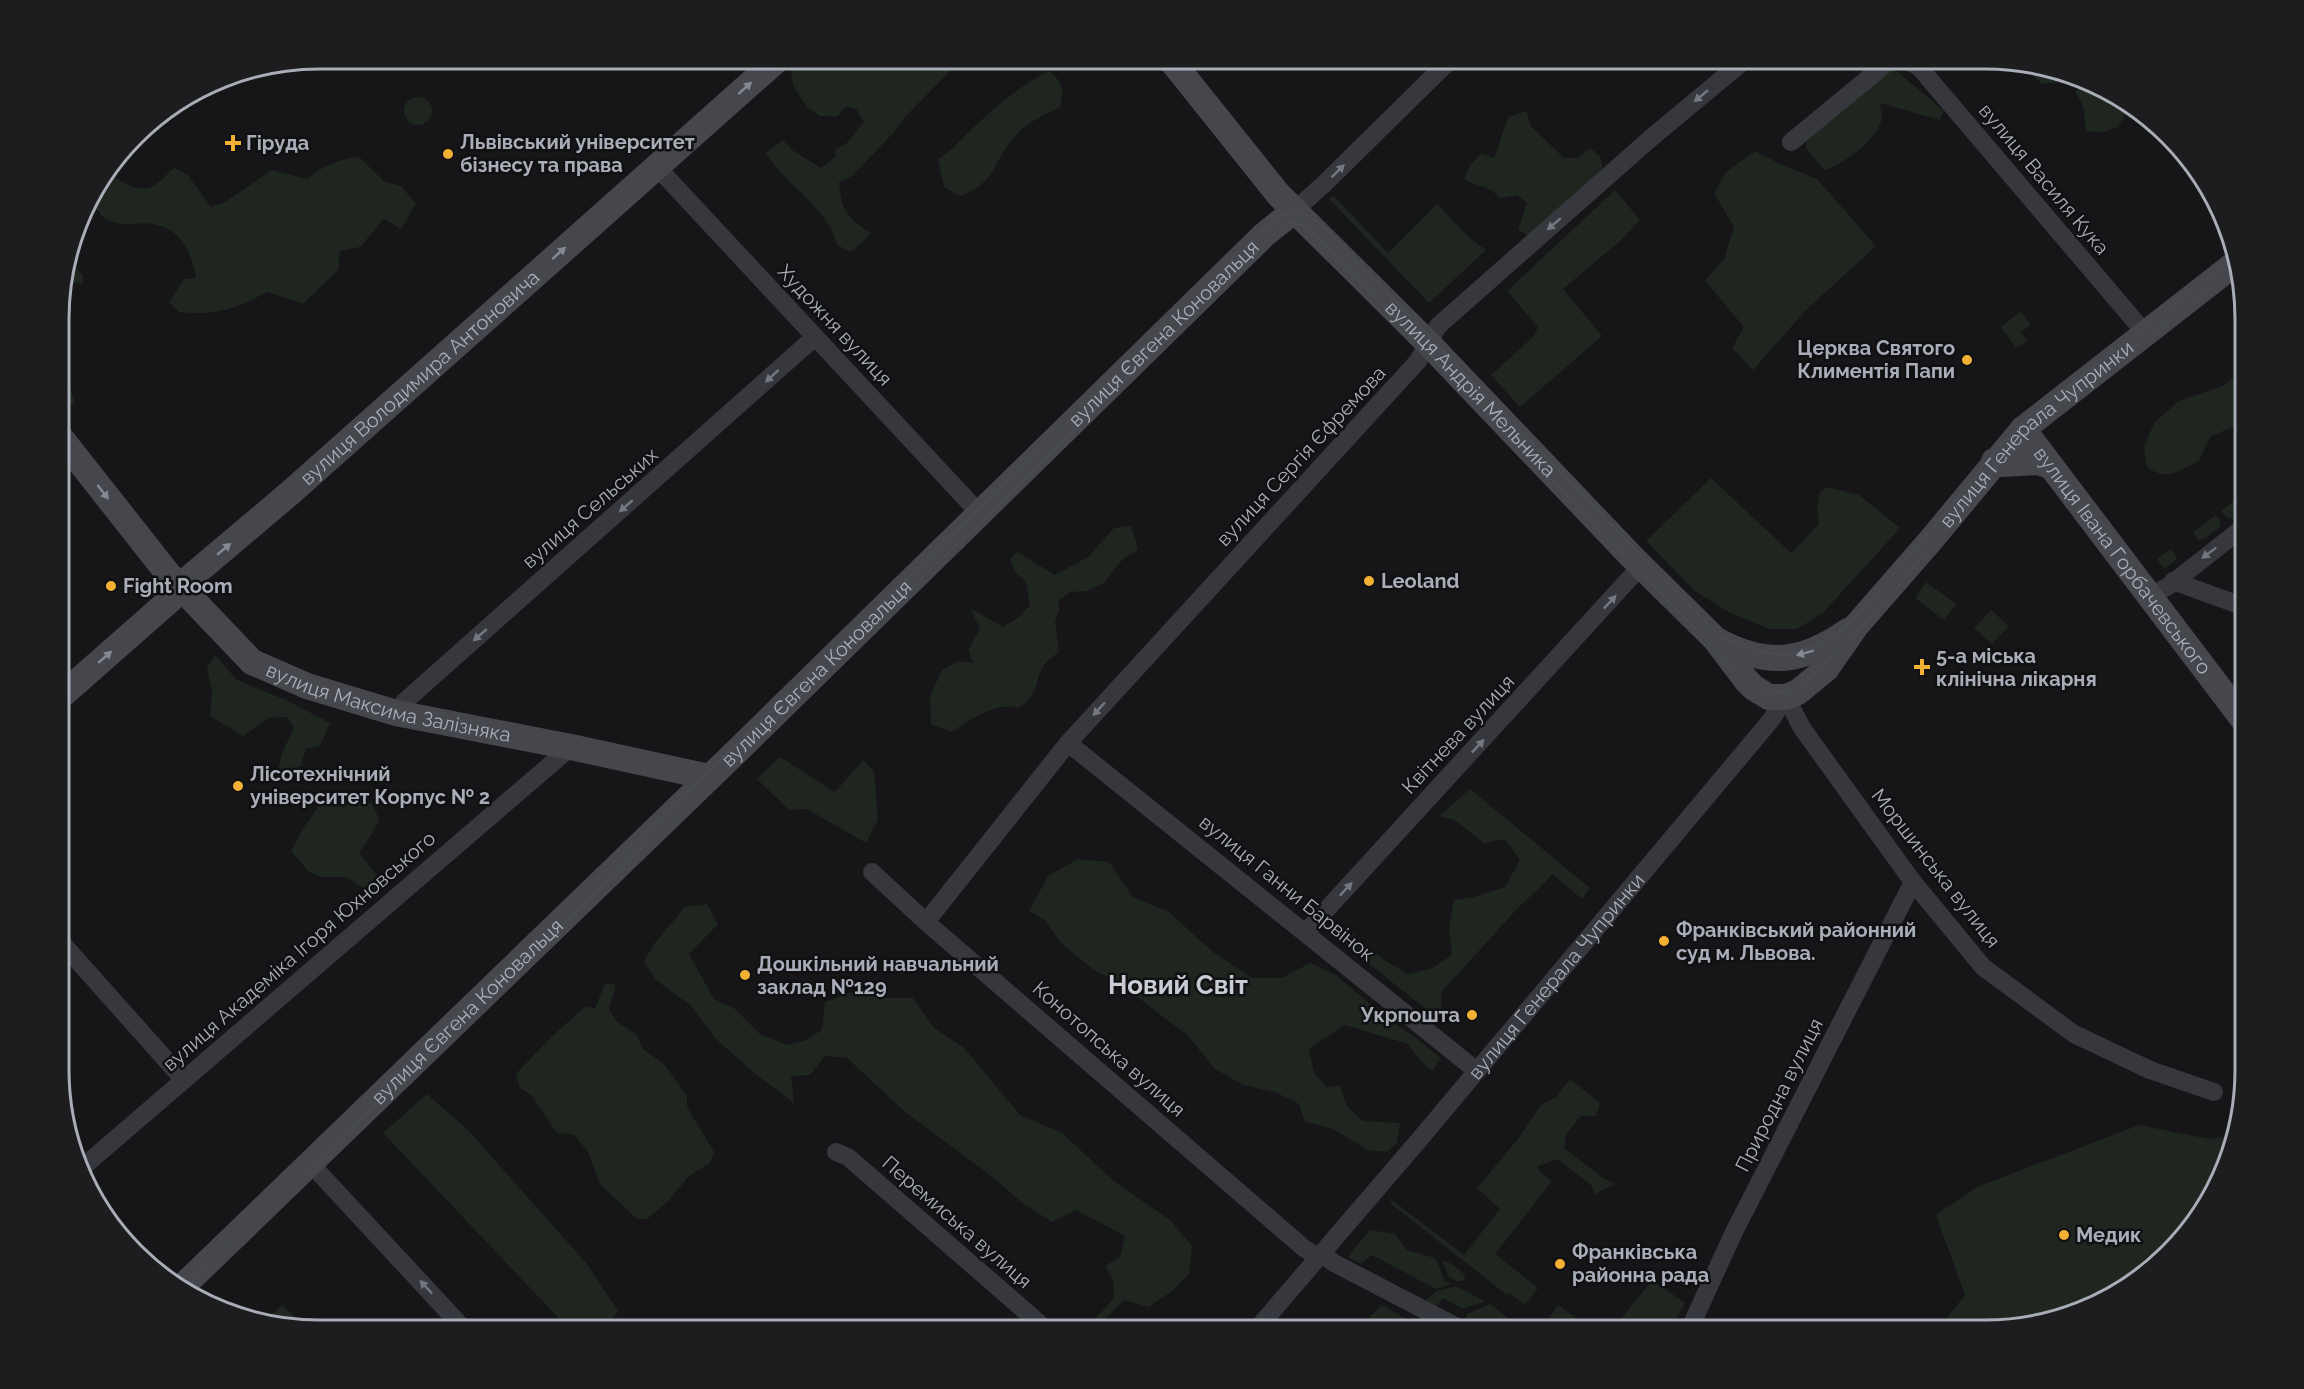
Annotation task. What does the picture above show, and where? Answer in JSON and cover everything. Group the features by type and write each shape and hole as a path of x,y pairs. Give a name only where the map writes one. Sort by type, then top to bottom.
{"street":[{"name":"вулиця Володимира Антоновича","path":"69,689 170,600 180,587 290,493 766,69"},
{"name":"вулиця Андрія Мельника","path":"1179,69 1278,194 1428,343 1641,566 1715,639 1754,688 1769,697 1786,697"},
{"name":"вулиця Євгена Коновальця","path":"187,1282 980,514 1264,235 1324,184 1440,69"},
{"name":"вулиця Сергія Єфремова","path":"926,922 1068,742 1418,361 1437,326 1733,69"},
{"path":"1791,142 1880,69"},
{"name":"вулиця Василя Кука","path":"1921,69 2145,333"},
{"name":"Художня вулиця","path":"657,167 980,514"},
{"name":"вулиця Генерала Чупринки","path":"1265,1320 1771,720 1786,697 1810,684 1826,669 1856,626 2023,429 2229,268"},
{"name":"вулиця Сельських","path":"396,713 404,702 815,337"},
{"name":"вулиця Івана Горбачевського","path":"2023,429 2235,709"},
{"name":"вулиця Максима Залізняка","path":"69,448 180,587 252,662 307,686 396,713 709,777"},
{"path":"1994,461 2001,464 2038,462 2051,466"},
{"path":"2151,596 2235,534"},
{"name":"Квітнева вулиця","path":"1306,932 1641,566"},
{"path":"2173,581 2235,603"},
{"name":"вулиця Генерала Чупринки","path":"1715,639 1756,657 1790,657 1814,651 1856,626"},
{"path":"1756,657 1786,697"},
{"name":"Моршинська вулиця","path":"1786,697 1799,723 1913,882 1983,967 2074,1034 2150,1070 2214,1092"},
{"name":"вулиця Ганни Барвінок","path":"1068,742 1477,1071"},
{"name":"вулиця Академіка Ігоря Юхновського","path":"87,1163 571,747"},
{"name":"Конотопська вулиця","path":"872,872 926,922 1305,1249 1321,1256"},
{"name":"Природна вулиця","path":"1694,1320 1734,1232 1913,882"},
{"path":"69,951 184,1080"},
{"name":"Перемиська вулиця","path":"836,1152 848,1157 1035,1320"},
{"path":"310,1162 456,1320"},
{"path":"1321,1256 1444,1320"}],"shaded area":[{"path":"792,69 952,69 852,176 839,182 841,200 847,212 856,223 871,233 850,252 837,245 832,231 815,207 774,165 766,153 783,140 792,150 821,168 836,156 835,150 847,143 864,122 856,109 846,107 837,116 820,116 807,107 793,86"},
{"path":"1892,69 1944,111 1940,120 1880,103 1882,117 1880,125 1868,142 1841,163 1824,170 1806,148 1806,137"},
{"path":"1049,71 1058,79 1062,87 1060,107 1022,129 1009,143 988,178 980,185 959,196 944,187 938,159 952,149 1009,96"},
{"path":"2031,73 2062,81 2061,82 2042,84"},
{"path":"2081,88 2126,113 2118,127 2103,132 2085,131 2084,110 2075,91"},
{"path":"418,97 428,101 432,111 428,121 418,125 408,121 404,111 408,101"},
{"path":"1527,111 1530,125 1564,158 1578,158 1590,148 1600,156 1603,171 1529,237 1518,229 1527,203 1517,195 1500,198 1491,190 1464,179 1470,165 1482,153 1494,158 1509,117"},
{"path":"1755,151 1817,179 1876,246 1805,311 1753,370 1732,348 1744,327 1705,281 1724,259 1734,227 1714,193 1726,172"},
{"path":"359,157 385,182 401,186 416,204 401,229 384,219 360,247 340,251 338,270 303,304 267,292 225,310 204,313 179,312 169,302 184,279 196,278 192,260 184,244 171,231 163,227 147,223 119,224 107,220 95,208 114,176 131,186 143,188 155,185 174,168 187,174 211,207 225,202 272,170 307,179 319,170 344,159"},
{"path":"1615,190 1640,220 1620,241 1563,289 1602,336 1520,407 1491,375 1534,336 1538,327 1507,291"},
{"path":"1333,195 1388,253 1437,204 1470,238 1486,250 1429,303 1329,199"},
{"path":"75,266 83,276 83,284 72,282"},
{"path":"2021,311 2031,325 2021,332 2027,341 2016,348 2001,327"},
{"path":"2235,376 2235,426 2210,437 2199,461 2179,471 2161,474 2147,467 2144,446 2155,422 2179,401 2223,386"},
{"path":"69,383 75,404 69,405"},
{"path":"1711,478 1791,553 1819,524 1817,507 1820,492 1828,487 1859,495 1900,528 1822,614 1797,629 1769,629 1730,613 1695,591 1646,541"},
{"path":"2235,500 2235,517 2233,519 2227,518 2221,511"},
{"path":"2216,515 2220,527 2204,539 2198,540 2193,532"},
{"path":"1131,525 1138,549 1122,560 1104,583 1087,591 1070,592 1058,601 1060,609 1055,621 1059,652 1044,665 1034,693 1026,702 1018,708 1001,707 983,713 952,732 931,724 930,696 942,670 958,661 973,663 968,650 980,629 970,608 1003,627 1019,617 1030,605 1026,582 1016,573 1010,559 1017,552 1055,575 1088,557 1114,528"},
{"path":"2171,549 2176,555 2176,560 2164,569 2157,559"},
{"path":"1926,582 1956,604 1944,620 1915,598"},
{"path":"1991,610 2009,626 1992,644 1974,628"},
{"path":"215,655 237,680 286,700 330,723 320,746 306,749 296,780 277,774 282,753 294,728 287,717 269,718 243,736 210,716 212,693 207,668"},
{"path":"780,757 835,792 863,760 874,771 878,820 866,843 807,809 789,810 757,779"},
{"path":"1470,789 1590,888 1582,899 1552,874 1441,992 1442,1012 1433,1015 1342,942 1351,932 1384,960 1408,974 1432,968 1452,955 1449,928 1454,900 1474,897 1505,887 1520,860 1505,839 1484,843 1455,820 1439,816"},
{"path":"358,801 372,803 379,819 359,853 380,879 378,897 346,877 321,877 309,872 291,851 319,806 338,806"},
{"path":"1078,859 1109,862 1133,897 1169,912 1213,952 1252,978 1282,978 1310,963 1336,975 1385,1017 1441,1058 1432,1071 1408,1044 1345,1025 1309,1049 1314,1073 1327,1087 1340,1085 1346,1105 1363,1121 1400,1123 1397,1143 1387,1152 1368,1150 1331,1128 1305,1122 1299,1104 1275,1092 1243,1085 1215,1069 1187,1035 1118,982 1094,970 1061,943 1045,920 1029,911 1048,876"},
{"path":"707,904 718,924 689,954 714,999 734,1008 760,1034 787,1045 804,1041 822,1030 825,1002 849,993 886,998 913,998 934,1028 964,1048 1020,1115 1062,1133 1115,1182 1170,1220 1192,1246 1189,1274 1171,1292 1148,1307 1125,1300 1105,1320 1094,1320 1114,1298 1113,1280 1105,1266 1120,1257 1125,1236 1076,1210 1052,1222 1025,1205 986,1172 904,1111 847,1058 825,1056 810,1075 791,1076 794,1103 754,1073 716,1039 691,1006 656,980 644,961 654,944 685,907"},
{"path":"605,983 616,985 609,1010 617,1022 636,1034 643,1049 665,1065 687,1096 687,1107 714,1152 710,1163 689,1176 669,1200 647,1219 637,1219 600,1184 588,1152 574,1135 557,1133 531,1095 520,1088 516,1074 551,1037 586,1006 595,1009"},
{"path":"1570,1079 1600,1103 1596,1116 1581,1116 1566,1134 1564,1148 1603,1178 1616,1184 1594,1194 1592,1186 1557,1159 1538,1166 1538,1170 1552,1181 1495,1254 1538,1288 1525,1305 1509,1293 1507,1295 1390,1203 1392,1200 1464,1255 1500,1209 1477,1188 1517,1140 1541,1105 1556,1097"},
{"path":"427,1094 469,1131 587,1264 618,1311 611,1320 561,1320 383,1133"},
{"name":"Медик","path":"2139,1125 2209,1139 2226,1137 2216,1166 2193,1209 2162,1247 2124,1278 2081,1301 2034,1315 1985,1320 1945,1320 1965,1295 1936,1215 1977,1187"},
{"path":"1370,1230 1395,1234 1407,1250 1435,1258 1445,1281 1452,1284 1436,1289 1372,1255 1361,1264 1349,1258 1349,1255"},
{"path":"1442,1261 1450,1263 1464,1274 1465,1280 1458,1282 1449,1277"},
{"path":"1652,1280 1685,1303 1676,1320 1620,1320"},
{"path":"1455,1286 1485,1301 1463,1309 1443,1298 1435,1308 1423,1302 1437,1291"},
{"path":"1490,1304 1509,1320 1465,1320 1467,1314"},
{"path":"282,1305 298,1319 287,1318 271,1315"},
{"path":"1382,1305 1408,1320 1367,1320"},
{"path":"1558,1305 1578,1320 1548,1320"}],"tram line":[{"path":"1242,252 1270,224 1286,214 1295,212 1304,214 1316,221 1719,636 1738,645 1781,654 1802,651 1817,645 1856,617 2018,426 2228,263"},
{"path":"190,1284 985,518 1285,224 1292,223 1307,227 1735,670 1762,690 1784,693 1802,685 1821,668 1840,645 1859,629 1895,590 2026,432 2231,273"},
{"path":"584,892 1071,420"},
{"path":"422,1048 520,955"}],"place":[{"name":"Гіруда","path":"233,143"},
{"name":"Львівський університет бізнесу та права","path":"448,154"},
{"name":"Церква Святого Климентія Папи","path":"1967,360"},
{"name":"Leoland","path":"1369,581"},
{"name":"Fight Room","path":"111,586"},
{"name":"5-а міська клінічна лікарня","path":"1922,667"},
{"name":"Лісотехнічний університет Корпус № 2","path":"238,786"},
{"name":"Франківський районний суд м. Львова.","path":"1664,941"},
{"name":"Дошкільний навчальний заклад №129","path":"745,975"},
{"name":"Укрпошта","path":"1472,1015"},
{"name":"Медик","path":"2064,1235"},
{"name":"Франківська районна рада","path":"1560,1264"}],"district":[{"name":"Новий Світ","path":"1178,985"}]}
